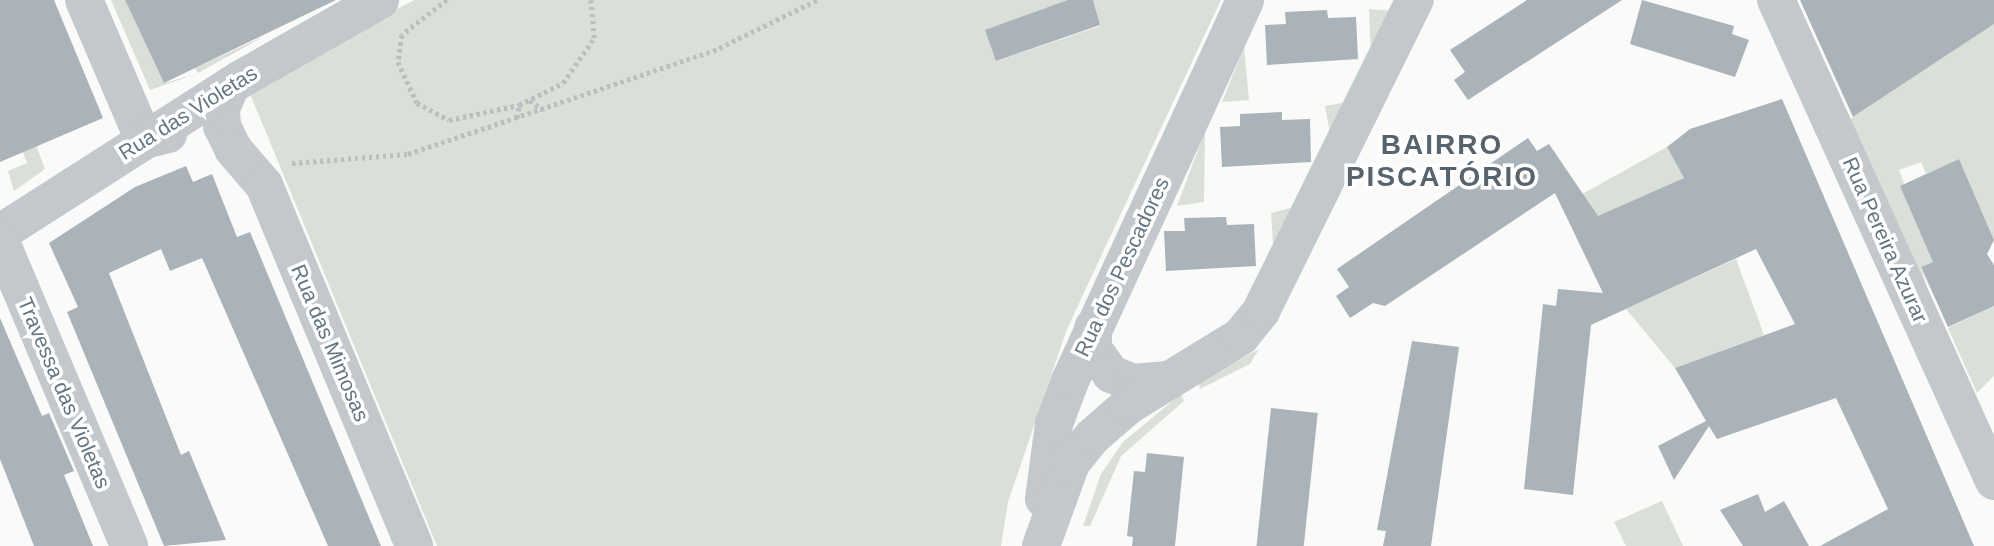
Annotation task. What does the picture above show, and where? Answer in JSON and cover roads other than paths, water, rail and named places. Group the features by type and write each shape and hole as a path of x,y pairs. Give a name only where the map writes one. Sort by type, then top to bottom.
{"street":[{"path":"84,0 144,140 177,134 241,156"},
{"name":"Rua das Violetas","path":"0,233 231,85 380,0"},
{"name":"Rua dos Pescadores","path":"1041,546 1054,424 1093,328 1245,0"},
{"path":"1041,546 1071,463 1110,421 1241,336 1261,312 1415,0"},
{"name":"Rua Pereira Azurar","path":"1776,0 1994,481"},
{"name":"Rua das Mimosas","path":"231,85 221,109 414,546"},
{"name":"Travessa das Violetas","path":"0,240 129,546"},
{"path":"1093,328 1093,349 1111,374 1133,383 1171,379"}],"district":[{"name":"BAIRRO PISCATÓRIO","path":"1442,161"}]}
